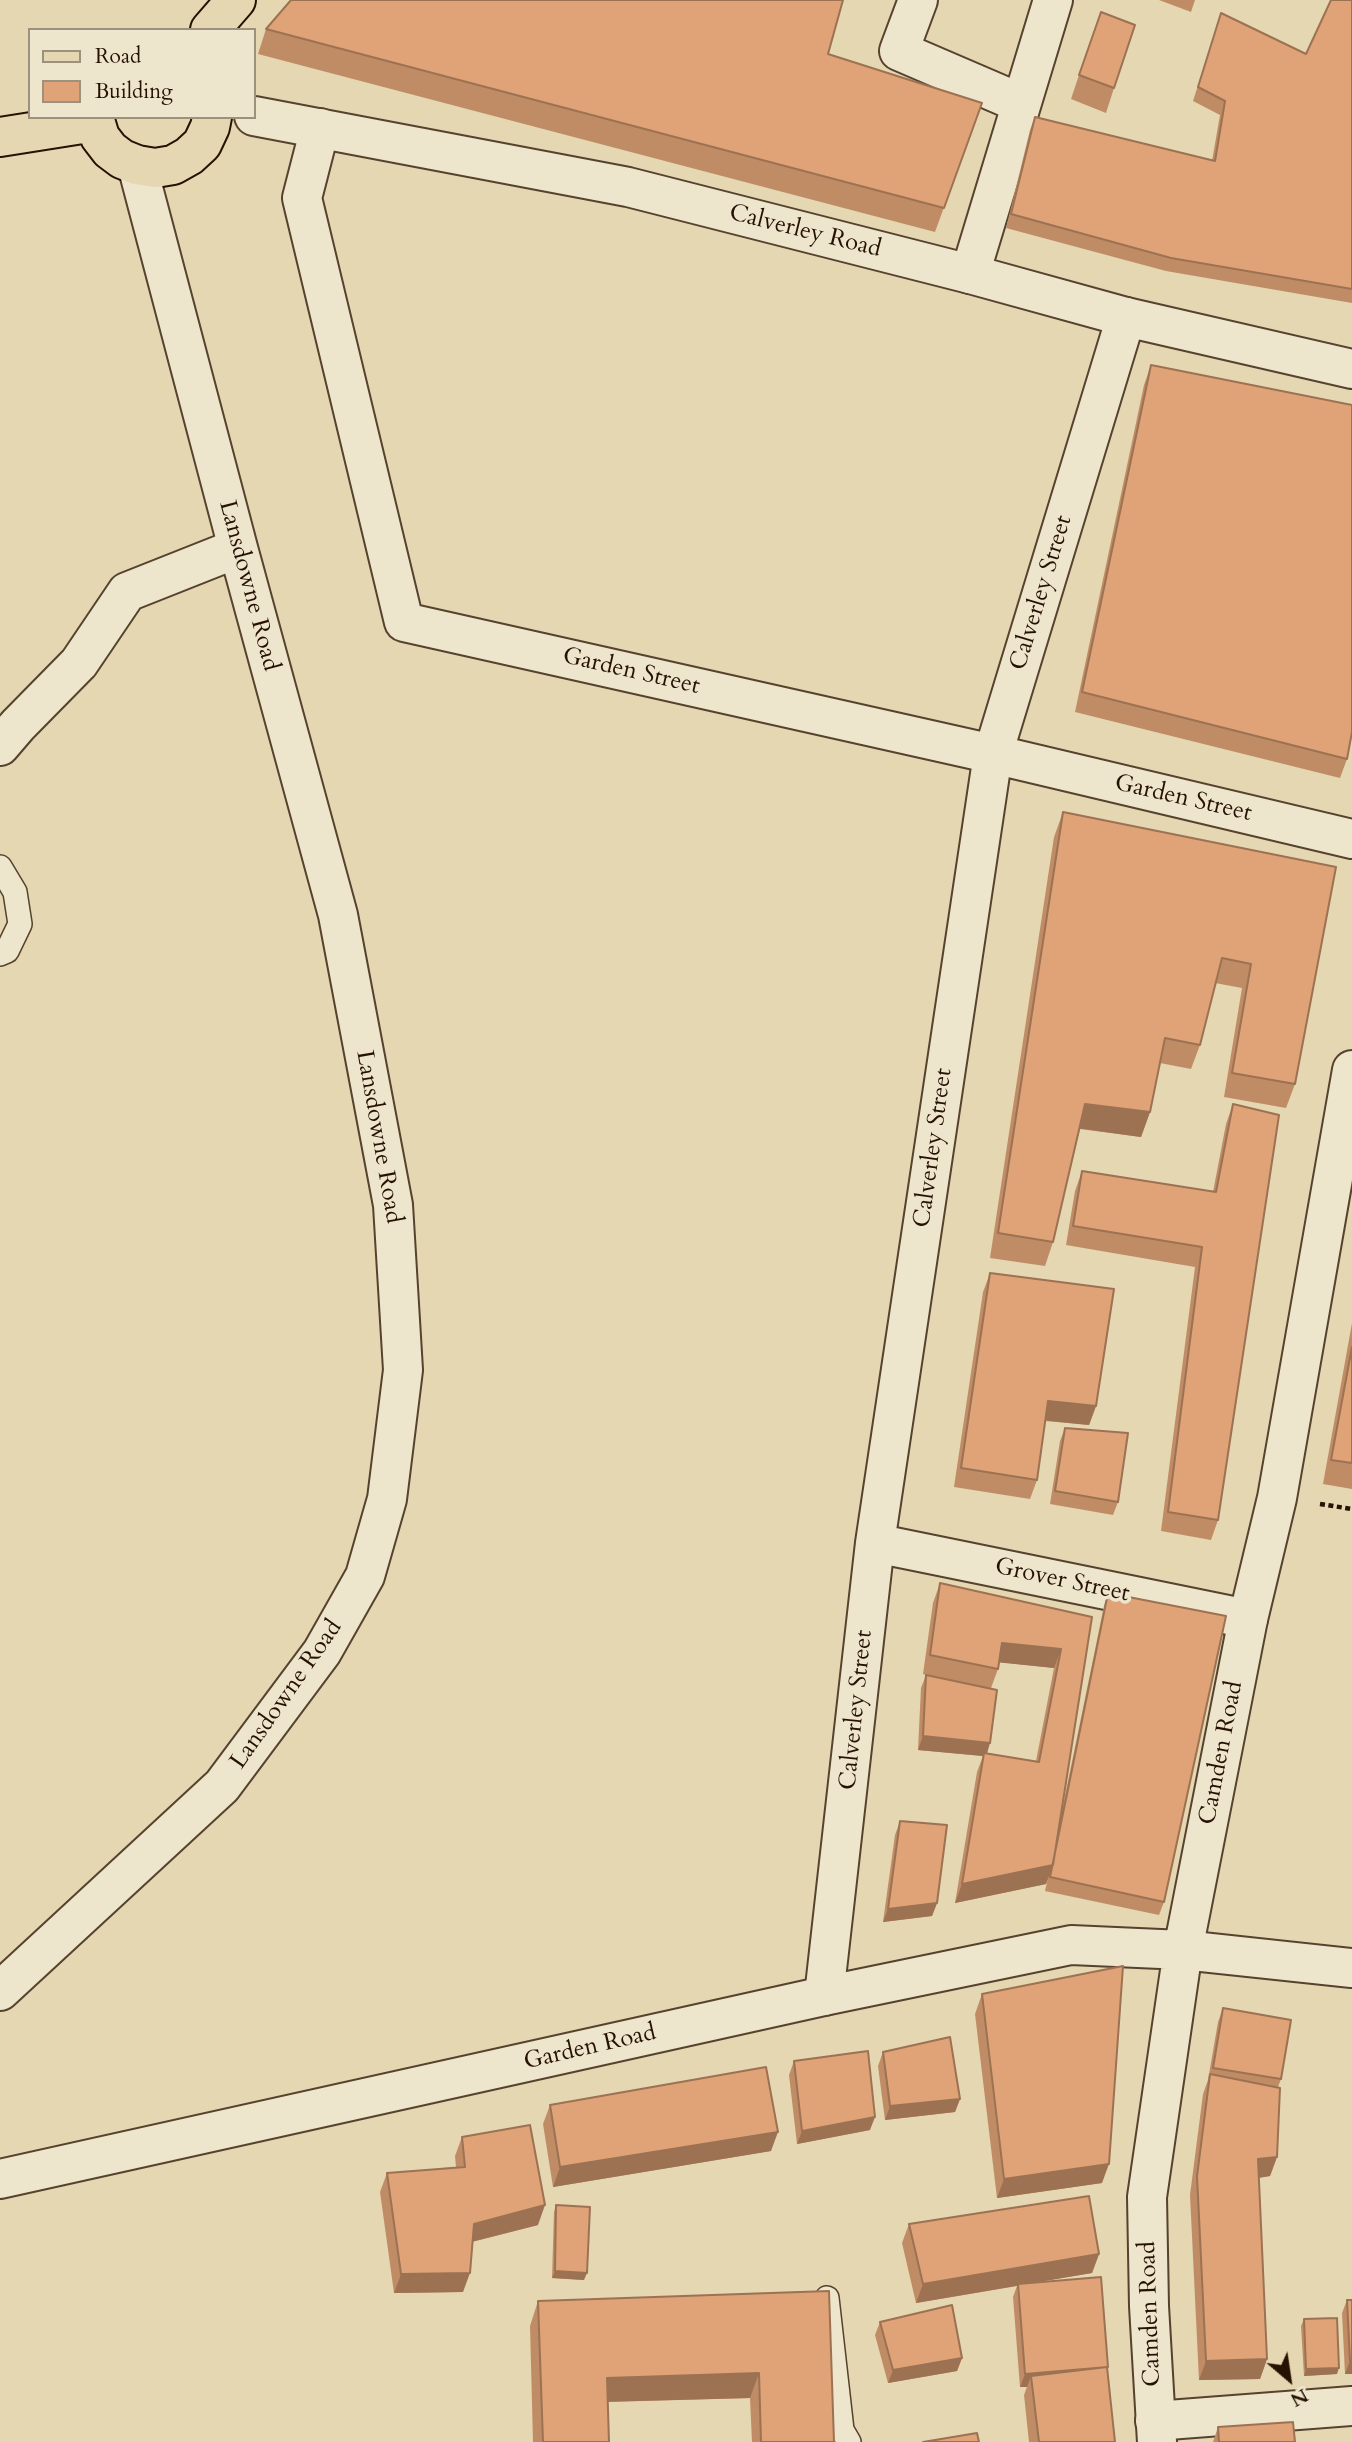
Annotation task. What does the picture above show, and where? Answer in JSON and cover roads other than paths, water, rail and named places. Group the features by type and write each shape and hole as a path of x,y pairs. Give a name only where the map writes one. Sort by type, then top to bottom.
{"main road":[{"path":"212,28 236,0"},
{"path":"0,137 95,120 100,137 110,150 137,165 155,168 173,165 189,156 202,144 212,119"}],"street":[{"path":"919,0 898,51 1020,103"},
{"path":"970,274 1020,103 1054,0"},
{"name":"Calverley Road","path":"256,116 628,187 970,274 1126,317 1352,369"},
{"name":"Garden Street","path":"320,128 302,198 404,622 992,754 1352,839"},
{"name":"Lansdowne Road","path":"0,1991 222,1786 322,1652 365,1576 387,1499 403,1370 393,1205 338,915 137,165"},
{"name":"Calverley Street","path":"824,1996 875,1543 992,754 1126,317"},
{"path":"0,746 79,663 127,592 238,548"},
{"name":"Camden Road","path":"1156,2431 1149,2306 1147,2197 1183,1950 1248,1619 1277,1497 1352,1070"},
{"name":"Grover Street","path":"875,1543 1248,1619"},
{"name":"Garden Road","path":"0,2179 824,1996 1071,1945 1183,1950 1352,1968"},
{"path":"1156,2431 1352,2406"}],"lane":[{"path":"0,867 15,892 20,925 7,951 0,954"},
{"path":"827,2298 842,2430 849,2442"}]}
